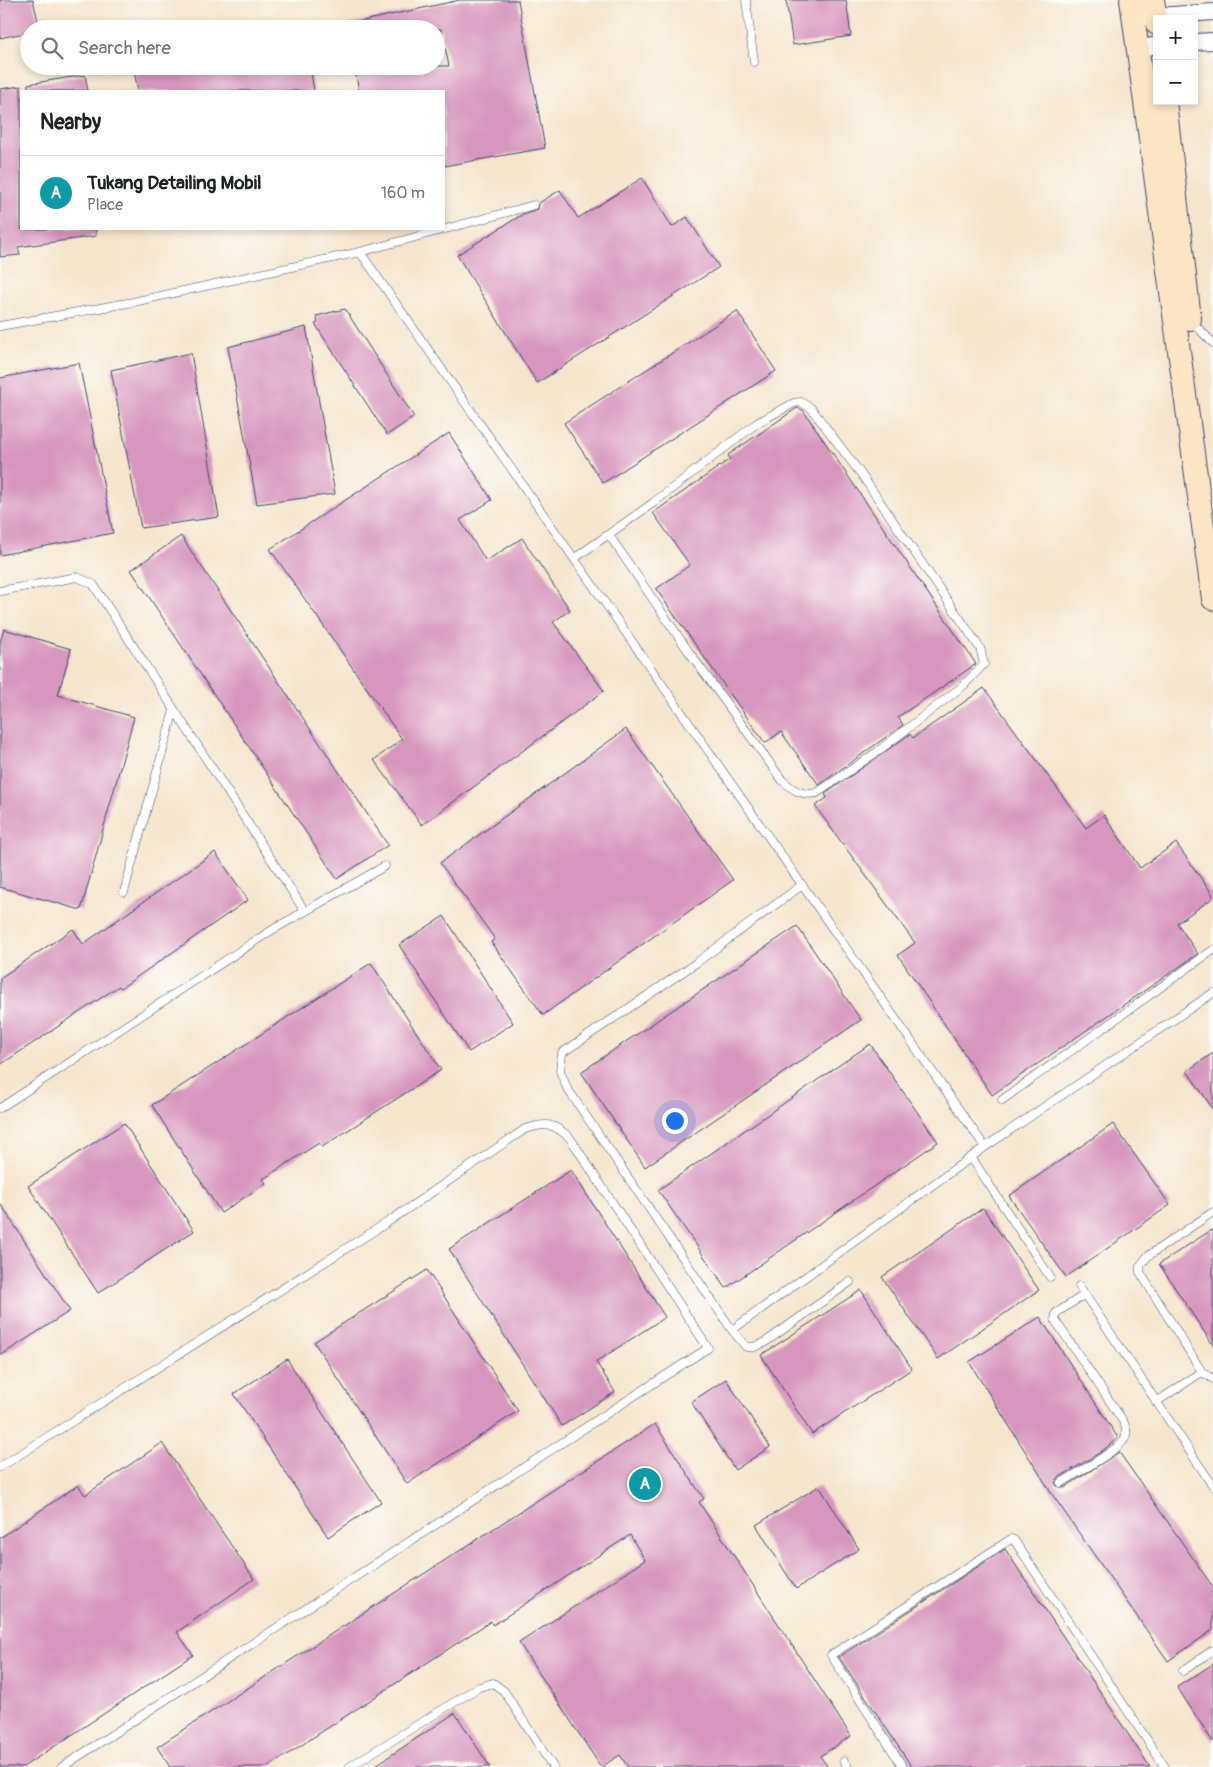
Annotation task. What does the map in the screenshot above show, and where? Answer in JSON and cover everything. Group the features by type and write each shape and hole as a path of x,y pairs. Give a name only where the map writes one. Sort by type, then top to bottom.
{"main road":[{"path":"1146,12 1147,47 1212,590"},
{"path":"1165,105 1190,319 1213,488"}],"street":[{"path":"1146,12 1213,12"},
{"path":"1198,42 1213,41"}],"lane":[{"path":"746,0 754,62"},
{"path":"445,229 534,205"},
{"path":"0,326 132,302 360,252 441,230"},
{"path":"360,252 985,1147"},
{"path":"1190,319 1213,343"},
{"path":"575,558 609,535 757,424 794,403 806,404 861,474 980,648 984,664 964,685 870,757 817,793 809,795 800,792 782,780 689,652 609,535"},
{"path":"0,591 77,578 88,580 98,592 304,910"},
{"path":"124,892 174,710"},
{"path":"0,1108 304,910 385,866"},
{"path":"802,885 696,963 562,1053 560,1070 566,1088 732,1330 746,1347 758,1346 850,1282"},
{"path":"1002,1100 1213,950"},
{"path":"732,1330 985,1147 1213,993"},
{"path":"0,1467 388,1222 526,1129 539,1125 550,1124 570,1138 708,1348 62,1767"},
{"path":"971,1157 1050,1277"},
{"path":"1213,1212 1148,1256 1143,1261 1140,1272 1202,1372 1213,1379"},
{"path":"1078,1286 1213,1486"},
{"path":"1061,1483 1117,1447 1126,1436 1126,1428 1122,1421 1055,1320 1056,1313 1084,1295"},
{"path":"1156,1402 1202,1372"},
{"path":"903,1767 831,1655 1011,1539 1014,1540 1165,1767"},
{"path":"1183,1671 1213,1650"},
{"path":"349,1767 478,1687 493,1683 504,1691 553,1767"}],"building":[{"path":"0,0 33,0 38,20 20,20 20,34 0,38"},
{"path":"460,0 518,0 545,148 445,166 445,90 359,90 356,75 445,75 445,66 449,66 445,48 445,20 368,20"},
{"path":"786,0 846,0 851,36 793,45"},
{"path":"85,75 88,90 28,90 28,84"},
{"path":"135,75 311,75 314,90 138,90"},
{"path":"21,86 20,230 96,230 96,236 18,247 20,255 0,257 0,89"},
{"path":"642,178 672,227 687,217 719,267 537,383 457,255 523,214 538,209 539,203 560,190 578,218"},
{"path":"345,309 414,417 387,435 315,324 318,323 316,316"},
{"path":"737,311 776,371 603,483 564,423"},
{"path":"306,327 335,494 257,504 228,347"},
{"path":"191,353 219,517 141,528 111,370"},
{"path":"79,363 113,533 0,555 0,378"},
{"path":"797,408 803,410 976,664 898,717 903,725 819,785 781,732 765,743 656,589 690,565 653,513 730,459 728,455"},
{"path":"449,433 492,500 460,520 486,561 522,538 570,610 553,622 604,691 422,825 374,760 402,739 270,549"},
{"path":"181,536 388,845 337,879 131,570"},
{"path":"4,629 71,649 58,695 134,717 81,910 0,887 0,642"},
{"path":"984,688 1086,828 1104,815 1140,868 1176,843 1213,895 1213,898 1177,923 1198,954 992,1095 898,955 915,943 815,806 827,798 825,794 910,734 913,738"},
{"path":"626,729 733,880 543,1015 491,942 495,939 440,863"},
{"path":"215,852 248,900 121,988 119,986 0,1065 0,978 73,929 83,944"},
{"path":"444,916 513,1023 469,1052 399,945"},
{"path":"797,926 861,1020 645,1167 581,1072"},
{"path":"371,963 441,1070 322,1147 319,1143 263,1179 266,1183 221,1213 152,1105"},
{"path":"870,1044 938,1142 726,1288 658,1190"},
{"path":"1213,1053 1213,1109 1187,1071"},
{"path":"124,1123 194,1231 98,1293 28,1186"},
{"path":"1113,1124 1170,1205 1066,1277 1009,1196"},
{"path":"571,1170 665,1317 596,1362 615,1392 562,1426 449,1249"},
{"path":"0,1203 70,1311 0,1356"},
{"path":"983,1208 1039,1290 938,1359 882,1277"},
{"path":"1213,1229 1213,1345 1159,1264"},
{"path":"427,1270 518,1411 407,1484 314,1342"},
{"path":"861,1290 912,1369 812,1434 761,1355"},
{"path":"1040,1317 1118,1438 1101,1452 1058,1478 1055,1483 1057,1486 1064,1488 1119,1452 1213,1587 1213,1630 1168,1661 1054,1497 969,1362"},
{"path":"287,1359 381,1502 328,1537 234,1394"},
{"path":"726,1379 770,1447 735,1470 691,1402"},
{"path":"655,1424 704,1499 699,1502 851,1736 820,1756 828,1767 628,1767 620,1755 601,1767 519,1643 645,1560 630,1535 493,1625 491,1621 268,1767 170,1767 157,1747"},
{"path":"162,1443 254,1579 177,1632 193,1655 23,1767 0,1767 0,1538 78,1485 85,1495"},
{"path":"819,1486 859,1549 796,1589 756,1525"},
{"path":"1005,1549 1150,1767 912,1767 839,1657"},
{"path":"1213,1664 1213,1742 1177,1687"},
{"path":"455,1713 490,1767 373,1767"}],"place":[{"name":"Tukang Detailing Mobil","path":"645,1484"}]}
